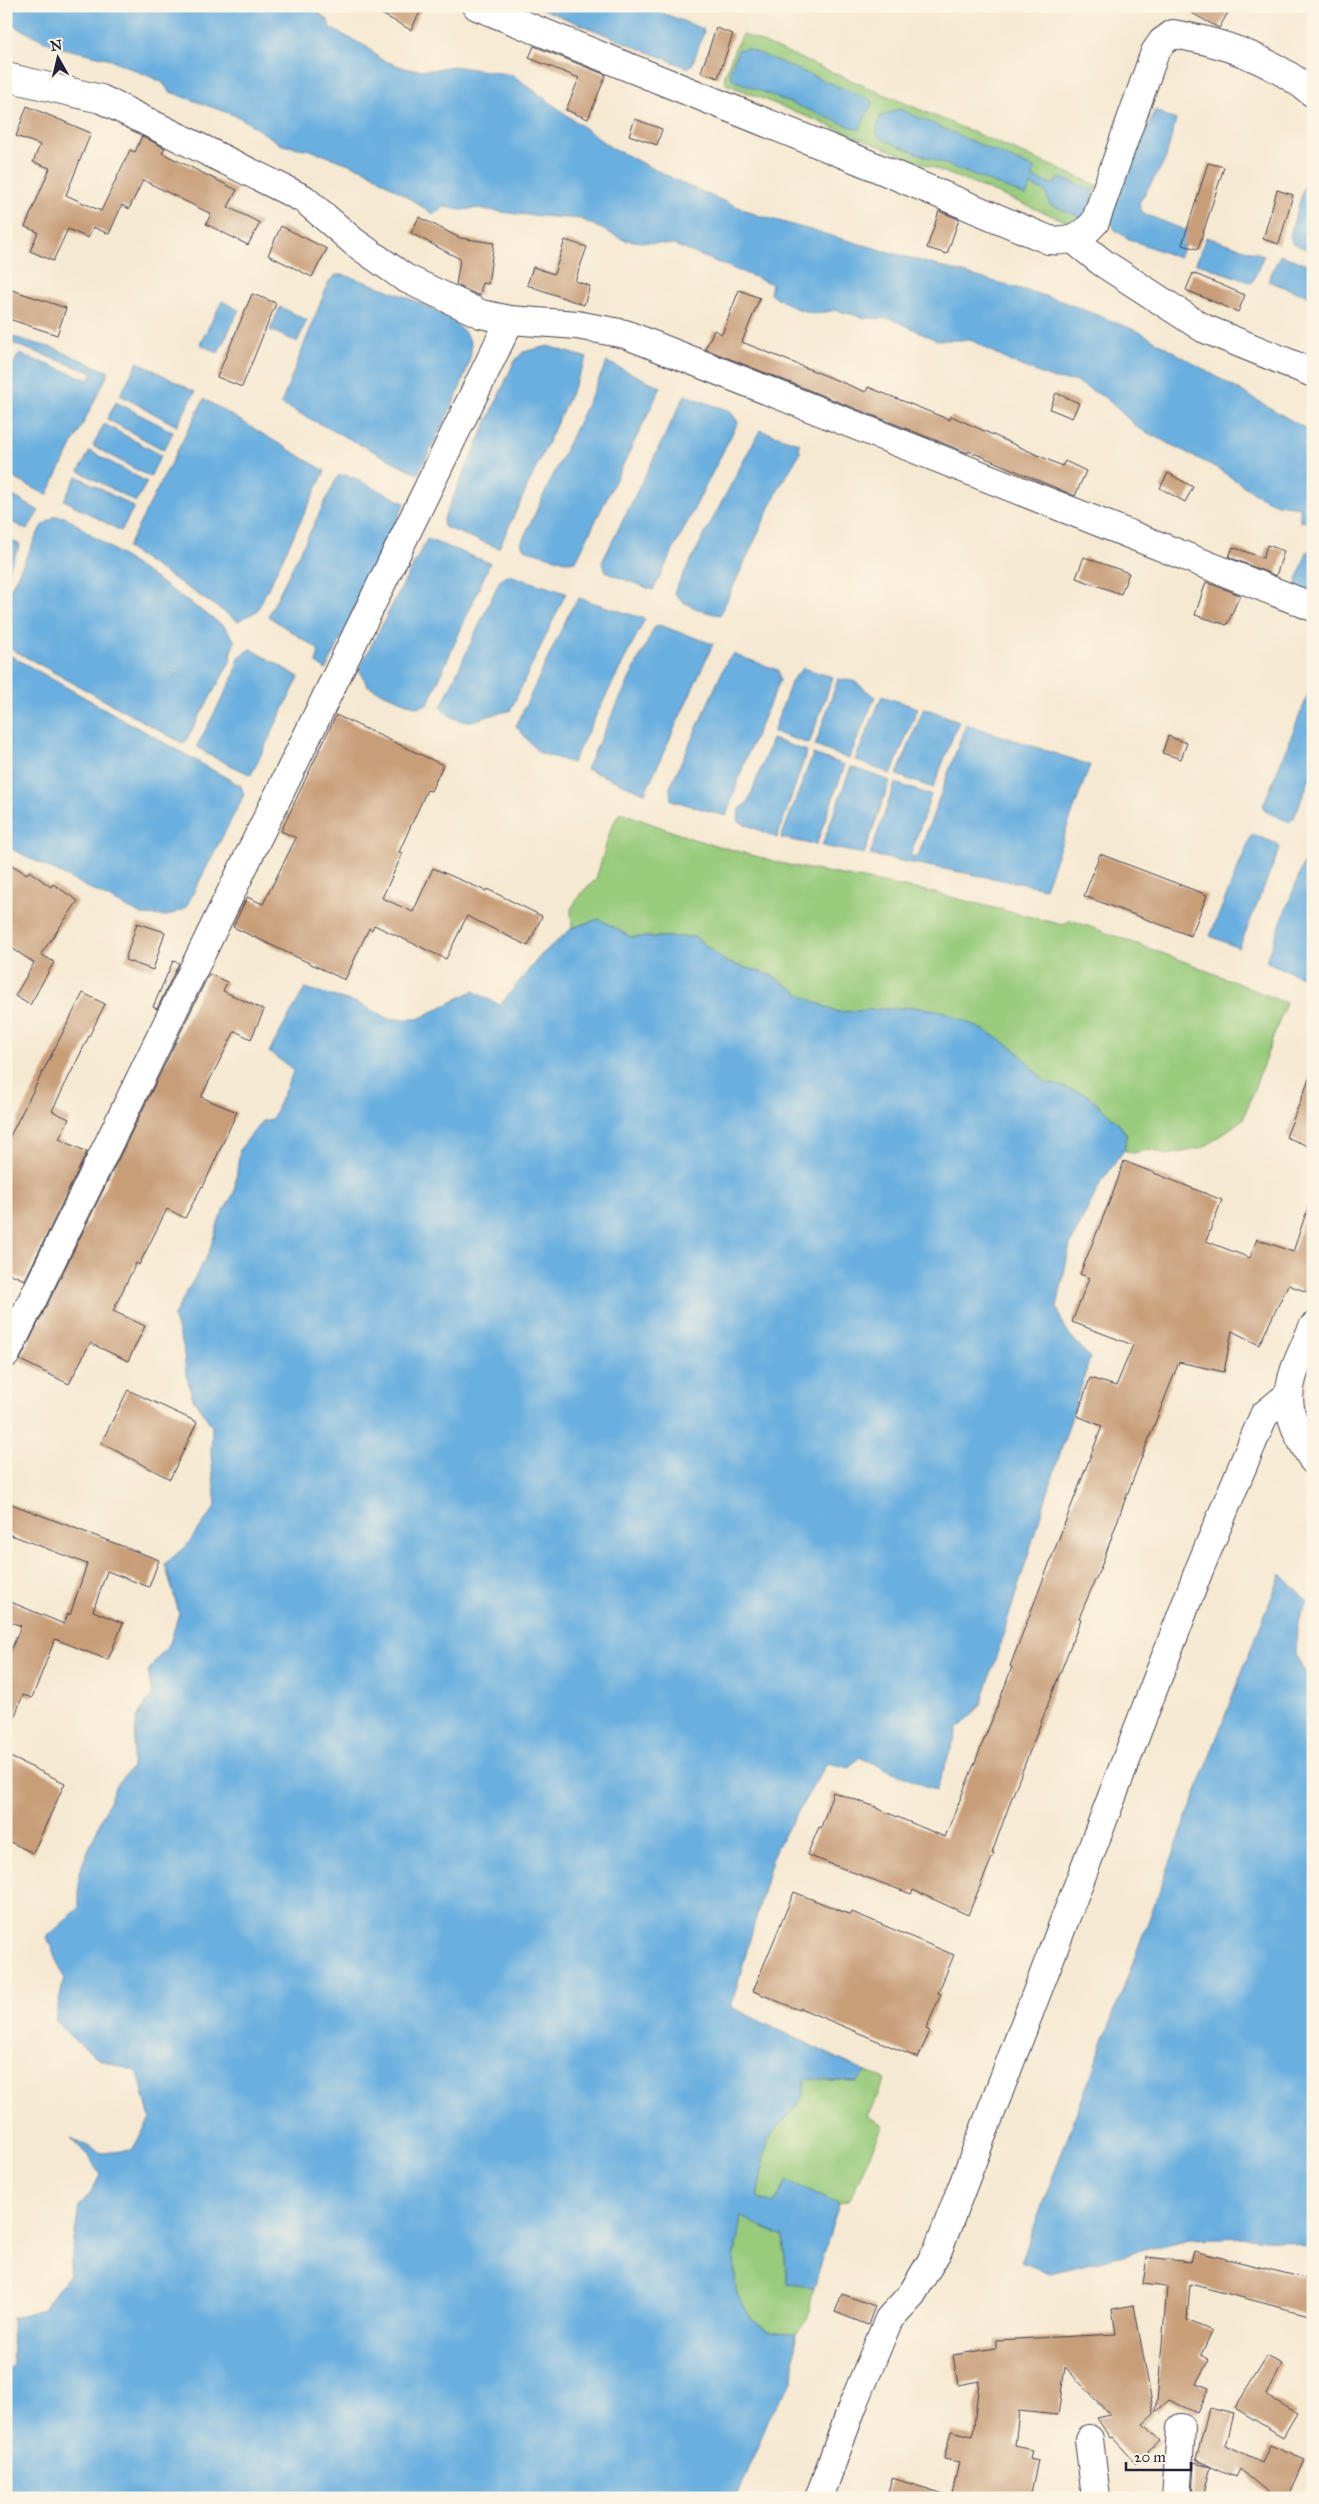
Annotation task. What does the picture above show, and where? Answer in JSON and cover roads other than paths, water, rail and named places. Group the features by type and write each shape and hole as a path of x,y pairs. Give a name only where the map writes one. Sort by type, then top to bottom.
{"street":[{"path":"477,6 861,161 1050,240 1073,239 1086,232 1095,222 1156,52 1162,42 1173,34 1252,56 1294,78 1313,92"},
{"path":"6,77 101,99 304,199 354,242 405,278 481,314 510,320 577,325 626,334 1313,607"},
{"path":"1073,239 1103,263 1203,328 1313,373"},
{"path":"6,1354 510,320"},
{"path":"1313,1326 1293,1372 1287,1396 1296,1433 1313,1460"},
{"path":"819,2498 853,2404 889,2319 912,2294 938,2250 1199,1570 1264,1415 1287,1396"},
{"path":"1176,2498 1181,2428"},
{"path":"1089,2439 1096,2498"}],"water":[{"path":"6,6 309,6 328,20 330,28 367,47 380,59 407,69 431,70 453,66 513,75 610,147 688,186 757,215 1056,299 1140,332 1313,433 1313,519 1300,522 1300,507 1277,504 1259,496 1217,468 1138,428 1106,398 1074,381 1054,379 1009,361 971,340 936,340 892,319 865,318 836,310 815,314 795,308 770,294 772,284 674,245 624,240 581,219 516,214 475,208 463,210 445,207 433,214 366,170 310,150 282,145 239,117 170,92 162,82 107,58 57,47 6,22"},
{"path":"535,6 645,6 703,29 704,32 692,65 688,68"},
{"path":"746,48 873,101 859,130 733,80 730,72 738,50"},
{"path":"899,109 1035,169 1033,178 1053,184 1060,178 1096,191 1085,219 1049,204 1046,192 1031,185 1026,196 884,140 876,133 880,117"},
{"path":"1155,110 1176,120 1165,161 1139,203 1142,213 1190,232 1179,258 1129,239 1115,230 1109,219"},
{"path":"1313,156 1313,252 1292,243 1290,235"},
{"path":"1206,237 1264,255 1252,283 1196,263"},
{"path":"1280,255 1313,266 1313,298 1268,281"},
{"path":"336,275 344,275 375,285 436,311 453,322 465,333 471,345 466,372 459,390 418,474 281,404 329,281"},
{"path":"222,301 239,310 218,353 200,344"},
{"path":"280,307 307,320 297,342 270,330"},
{"path":"6,335 56,349 109,372 47,495 6,474 6,377 19,354 89,380 93,373 6,341"},
{"path":"548,346 587,358 499,548 444,527 443,520 514,362 523,352"},
{"path":"138,362 195,392 177,426 120,395"},
{"path":"607,362 661,387 576,561 569,562 524,549 521,543"},
{"path":"685,395 730,411 738,422 653,590 607,573 602,562"},
{"path":"204,399 325,471 257,611 238,621 127,548"},
{"path":"116,402 173,432 164,450 107,419"},
{"path":"104,424 161,455 150,477 93,446"},
{"path":"760,430 799,443 800,453 779,488 720,615 694,608 677,597 674,592"},
{"path":"90,451 147,482 136,502 79,471"},
{"path":"348,475 405,503 326,670 316,663 319,650 268,616 338,476"},
{"path":"77,476 134,507 121,531 64,500"},
{"path":"6,492 39,511 27,530 6,519"},
{"path":"55,516 66,517 225,627 235,641 230,662 184,744 6,646 6,598 41,527"},
{"path":"6,537 20,545 6,575"},
{"path":"427,539 490,563 428,704 417,707 367,685 359,669"},
{"path":"1307,551 1313,552 1313,600 1295,587"},
{"path":"509,575 566,593 510,711 473,721 458,720 441,707 500,580"},
{"path":"579,598 645,619 572,763 538,752 516,726 571,609"},
{"path":"659,625 713,644 645,793 586,769 654,628"},
{"path":"251,649 299,677 251,775 207,754 197,746 235,674 239,657"},
{"path":"6,653 241,786 244,795 185,909 167,916 142,915 6,846"},
{"path":"733,654 778,670 780,680 746,758 726,816 671,800 670,787 728,659"},
{"path":"803,668 833,677 809,744 773,732 792,680"},
{"path":"838,679 854,681 875,697 849,759 815,746"},
{"path":"1313,682 1313,770 1294,818 1289,822 1265,811 1263,806"},
{"path":"882,696 918,708 891,774 855,760"},
{"path":"924,708 959,721 933,788 897,775"},
{"path":"966,724 1090,765 1045,888 870,855 895,783 931,795 910,856 918,856"},
{"path":"772,739 807,751 777,838 738,821 739,810 748,802"},
{"path":"813,754 845,765 816,845 781,838"},
{"path":"851,767 890,781 864,854 822,846"},
{"path":"1255,835 1278,844 1280,848 1239,948 1210,936 1251,836"},
{"path":"1313,846 1313,979 1309,980 1267,962 1267,958 1310,847"},
{"path":"599,919 631,937 695,937 726,962 771,975 805,997 836,1012 915,1007 942,1011 984,1030 1015,1049 1045,1082 1086,1094 1116,1121 1127,1135 1124,1150 1100,1184 1070,1245 1057,1307 1064,1328 1090,1358 981,1705 958,1729 936,1791 859,1757 849,1768 827,1763 775,1850 731,2007 866,2072 857,2081 804,2079 804,2096 768,2140 757,2197 774,2204 787,2181 839,2203 814,2287 787,2284 783,2236 741,2217 734,2260 736,2292 751,2319 769,2331 796,2334 793,2380 769,2418 737,2498 6,2498 6,2371 13,2365 12,2318 43,2309 69,2274 79,2207 93,2189 100,2175 90,2158 71,2138 102,2153 132,2150 150,2119 138,2072 99,2059 72,2038 55,2020 64,1978 47,1937 79,1908 79,1872 115,1787 132,1767 137,1717 152,1695 148,1671 170,1643 179,1613 165,1564 187,1545 216,1506 211,1455 212,1426 193,1399 186,1373 183,1345 173,1317 209,1252 220,1217 234,1193 240,1149 262,1121 272,1119 294,1070 269,1052 305,988 357,1003 390,1019 418,1019 473,991 500,1005 541,955 572,928"},
{"path":"1281,1574 1307,1601 1297,1627 1296,1655 1313,1688 1313,2249 1286,2241 1247,2237 1189,2239 1050,2273 1021,2262 1235,1689"}]}
